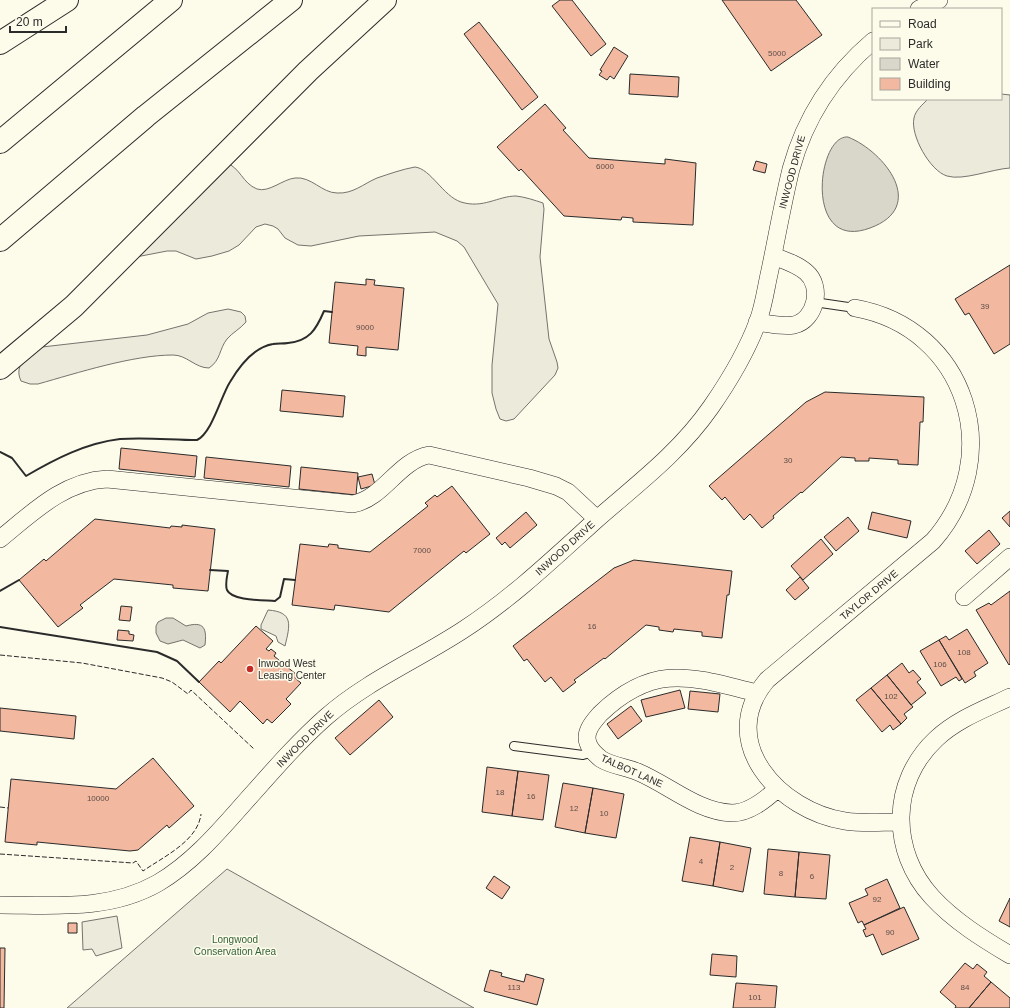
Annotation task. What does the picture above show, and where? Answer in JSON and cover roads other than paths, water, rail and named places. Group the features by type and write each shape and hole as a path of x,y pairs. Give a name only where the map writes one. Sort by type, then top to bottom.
{"highway":[{"path":"0,43 67,0"},
{"path":"0,142 171,0"},
{"path":"0,240 146,116 291,0"},
{"path":"0,368 74,306 324,55 385,0"}],"street":[{"path":"921,8 939,0"},
{"name":"INWOOD DRIVE","path":"0,905 65,906 100,903 138,892 164,879 181,867 207,844 273,771 327,716 362,689 449,640 483,617 567,548 597,519 666,461 700,423 728,381 757,322 773,256 791,169 797,146 806,124 834,81 851,61 872,42"},
{"path":"757,322 780,325 795,324 808,317 814,302 815,289 810,276 797,266 773,256"},
{"name":"TAYLOR DRIVE","path":"855,308 880,314 910,331 930,347 947,367 963,399 969,423 971,457 966,483 950,520 933,541 767,680 757,693 750,717 750,742 758,765 777,789 810,810 845,821 900,822"},
{"name":"INWOOD DRIVE","path":"0,539 55,496 73,486 89,481 107,479 353,504 373,496 413,462 429,455 529,478 556,486 568,492 597,519"},
{"path":"964,597 1010,557"},
{"name":"TALBOT LANE","path":"757,693 703,680 688,678 663,678 646,682 632,689 611,704 593,722 588,732 587,742 594,752 603,760 640,772 699,804 722,811 733,813 743,811 761,802 777,789"},
{"path":"1010,697 953,726 936,738 925,750 909,775 905,789 900,822 911,862 925,888 938,903 970,929 1010,955"}],"lane":[{"path":"814,302 855,308"},
{"path":"514,746 582,755 594,752"}],"water":[{"path":"848,137 862,144 887,167 895,180 898,194 896,207 887,219 870,228 849,231 834,224 825,209 822,191 824,171 829,153 837,141"},
{"path":"166,618 173,618 186,626 197,624 203,627 205,630 205,645 200,648 183,640 168,644 160,641 156,633 156,626 158,622"}],"place":[{"name":"Inwood West Leasing Center","path":"250,669"}],"park label":[{"name":"Longwood Conservation Area","path":"235,944"}]}
